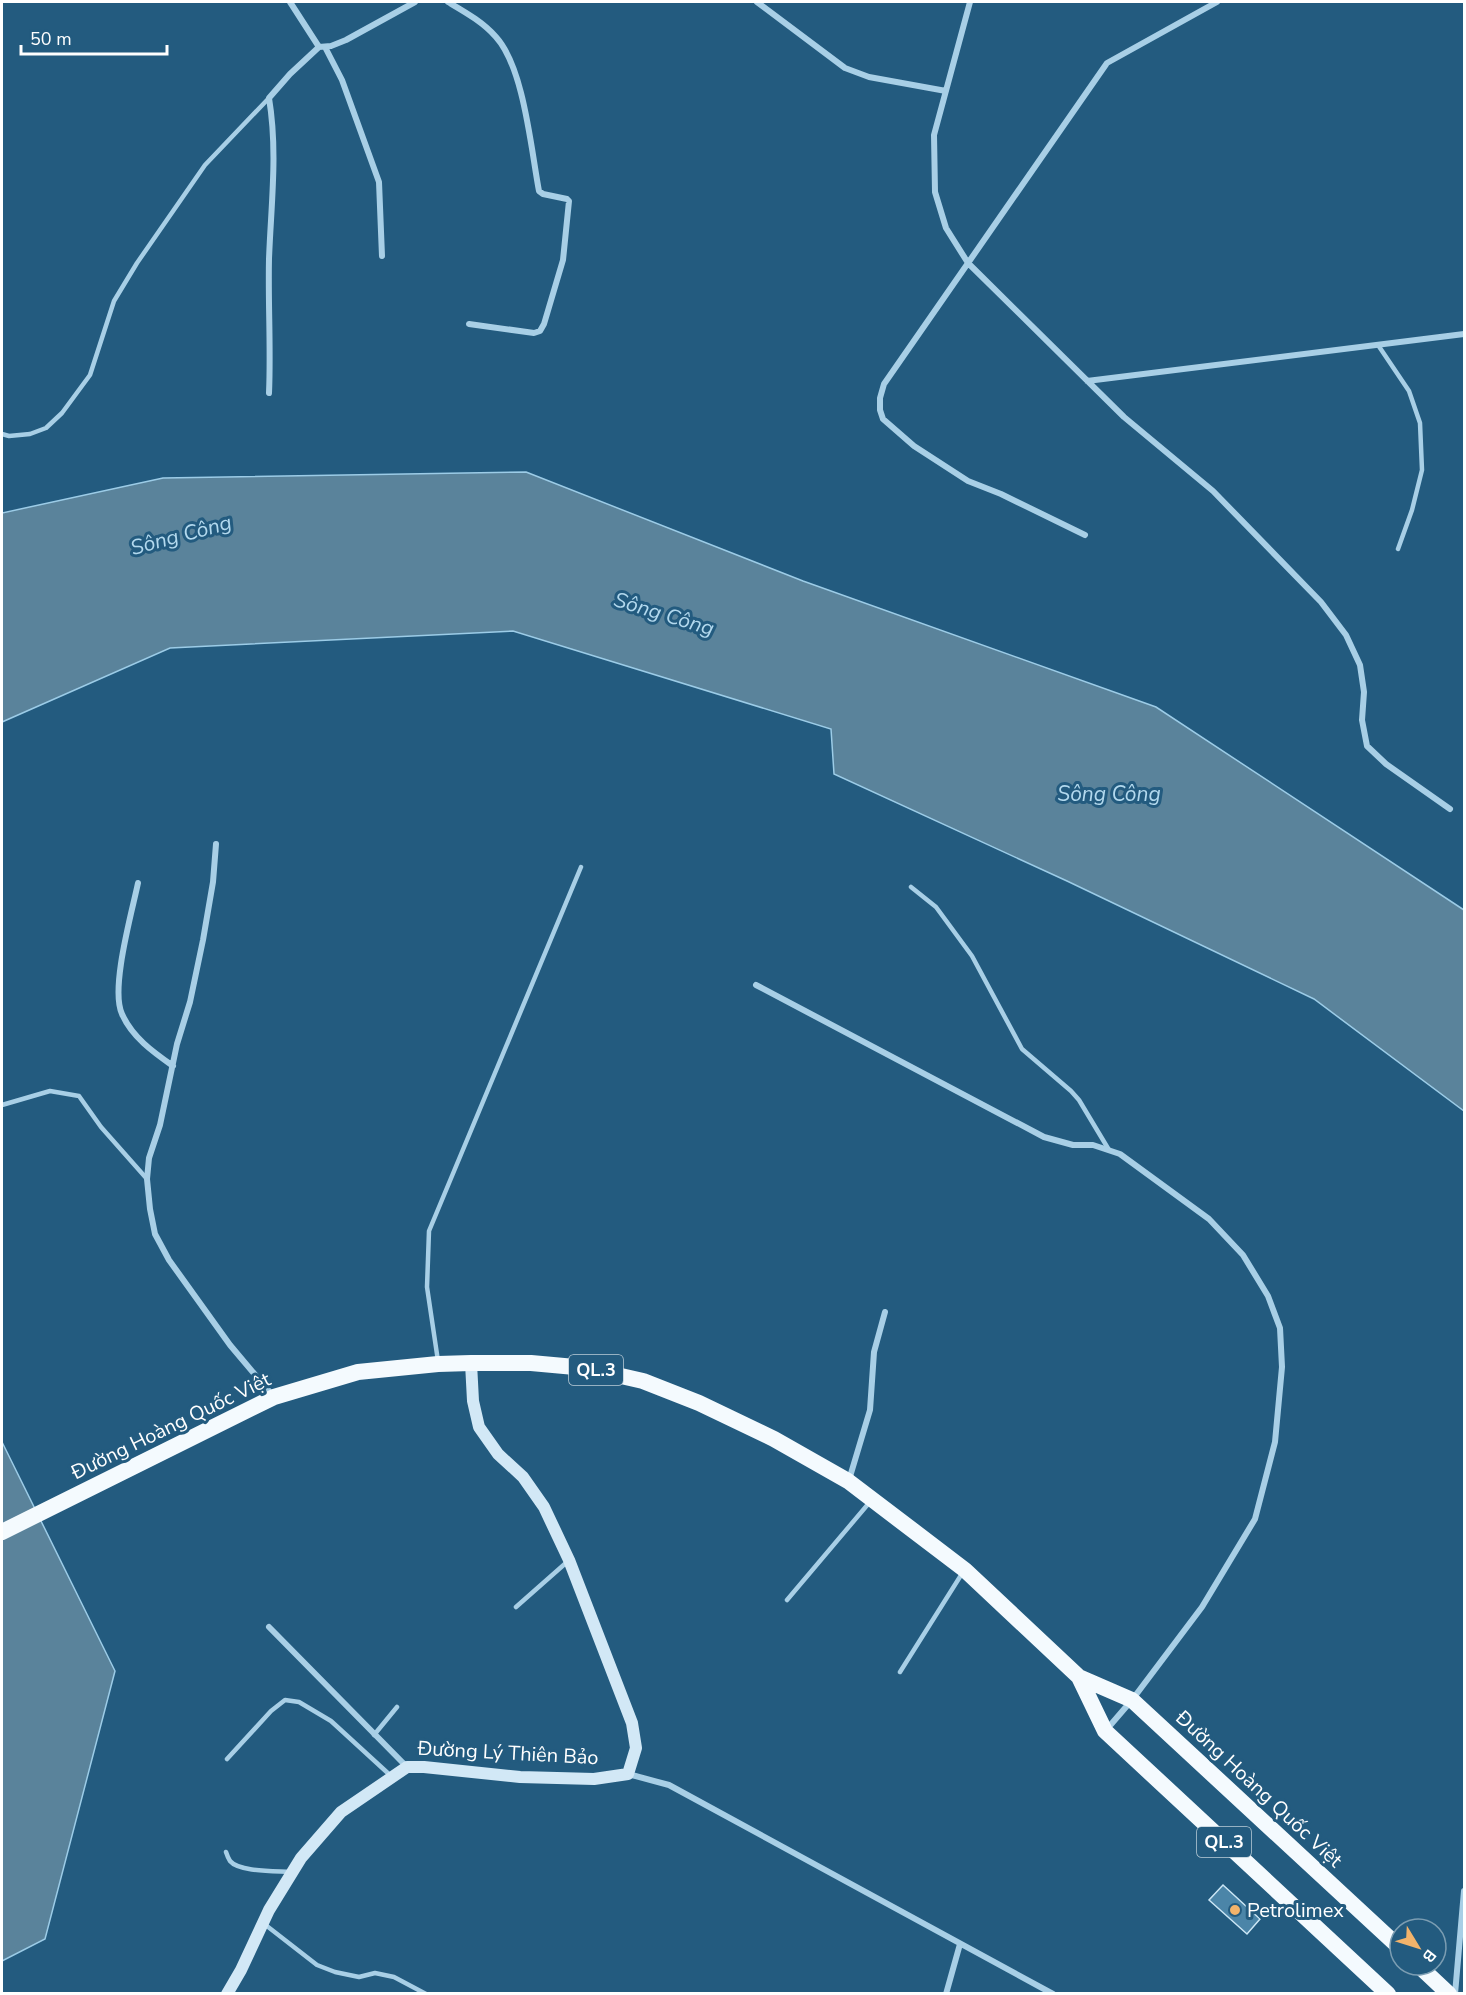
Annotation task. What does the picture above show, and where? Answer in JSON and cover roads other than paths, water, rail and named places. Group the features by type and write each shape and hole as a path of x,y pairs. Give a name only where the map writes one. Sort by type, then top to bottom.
{"highway":[{"name":"Đường Hoàng Quốc Việt","path":"2,1532 274,1397 358,1372 438,1364 531,1363 586,1368 643,1381 699,1403 774,1439 848,1481 873,1498 965,1570 1079,1677 1132,1700 1388,1937"},
{"name":"Đường Hoàng Quốc Việt","path":"1079,1677 1105,1731 1388,1994"},
{"path":"1431,1977 1449,1994"}],"main road":[{"path":"471,1363 473,1401 479,1427 498,1454 523,1477 544,1507 569,1560 632,1723 636,1748 628,1774"},
{"name":"Đường Lý Thiên Bảo","path":"227,1994 263,1923 301,1857 341,1812 407,1767 520,1777 594,1779 628,1774"}],"street":[{"path":"290,2 342,80 379,183 382,256"},
{"path":"269,393 269,261 274,162 273,121 269,98 290,74 322,47 346,40 415,2"},
{"path":"448,2 480,21 498,38 518,76 539,190 543,194 568,201 562,266 540,331 534,333 469,324"},
{"path":"757,2 845,68 869,77 946,91"},
{"path":"970,2 933,135 935,192 945,228 968,263 1124,417 1213,491 1321,602 1346,635 1360,665 1364,692 1362,720 1366,746 1386,764 1450,809"},
{"path":"1085,535 1001,494 968,481 914,447 884,418 880,411 880,398 884,384 1107,63 1217,2"},
{"path":"1087,381 1464,334"},
{"path":"216,844 213,882 203,940 160,1125 149,1158 147,1179 150,1209 155,1234 169,1260 230,1345 274,1397"},
{"path":"138,883 117,999 121,1013 132,1031 153,1052 173,1065"},
{"path":"756,985 1044,1137 1073,1145 1093,1145 1120,1154 1209,1220 1243,1255 1268,1296 1280,1328 1282,1367 1275,1442 1255,1519 1202,1607 1132,1700 1105,1731"},
{"path":"848,1481 870,1410 874,1352 885,1312"},
{"path":"269,1627 407,1767"},
{"path":"628,1774 669,1785 1053,1994"},
{"path":"1455,1994 1464,1892"},
{"path":"946,1994 960,1944"}],"lane":[{"path":"2,434 9,436 30,434 46,428 62,413 90,375 114,301 137,263 204,165 269,98"},
{"path":"1377,345 1409,391 1420,423 1422,470 1412,510 1398,549"},
{"path":"438,1364 427,1287 429,1231 581,867"},
{"path":"911,887 936,907 972,956 1022,1049 1079,1100 1110,1151"},
{"path":"2,1105 50,1091 80,1096 101,1126 147,1179"},
{"path":"787,1600 873,1498"},
{"path":"516,1607 569,1560"},
{"path":"900,1672 965,1570"},
{"path":"227,1759 271,1711 285,1700 299,1702 331,1720 393,1778"},
{"path":"374,1735 397,1707"},
{"path":"226,1852 230,1862 240,1867 292,1872"},
{"path":"263,1923 317,1965 359,1977 375,1972 394,1977 426,1994"}],"water":[{"name":"Sông Công","path":"526,472 803,581 1156,707 1464,910 1464,1111 1314,999 1067,881 834,774 831,729 513,631 170,648 2,722 2,513 163,478"},
{"path":"2,1442 115,1671 45,1939 2,1961"}],"place":[{"name":"Petrolimex","path":"1235,1910"}]}
